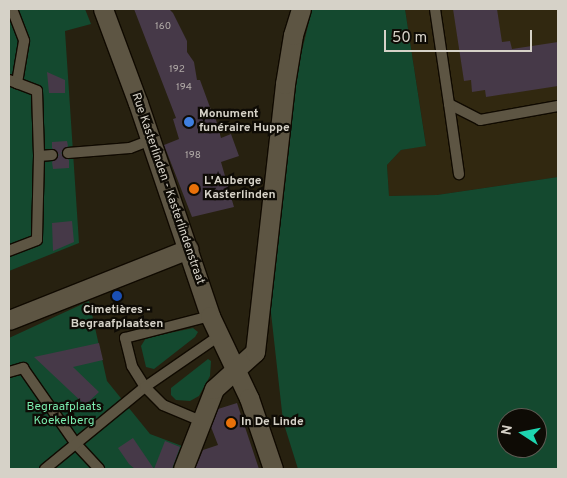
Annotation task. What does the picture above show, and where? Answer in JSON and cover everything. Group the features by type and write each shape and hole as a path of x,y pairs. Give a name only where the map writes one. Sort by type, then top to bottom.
{"street":[{"name":"Rue Kasterlinden - Kasterlindenstraat","path":"103,9 151,140 210,316 249,398 273,469"},
{"path":"183,469 214,389 234,367 255,352 285,84 293,36 301,9"},
{"path":"9,320 188,249"}],"lane":[{"path":"9,251 37,240 39,156 37,91 13,82 24,41 12,9"},
{"path":"435,9 459,174"},
{"path":"449,104 480,120 558,106"},
{"path":"68,154 130,148 151,140"},
{"path":"39,156 52,155"},
{"path":"201,422 162,406 145,388 132,366 125,338 210,316"},
{"path":"45,469 145,388 220,336"},
{"path":"9,372 23,368 76,444 99,469"}],"shaded area":[{"path":"405,9 558,9 558,177 437,195 389,196 387,165 401,150 426,145"}],"green space":[{"path":"9,9 85,9 91,24 65,31 79,243 9,271"},
{"path":"312,9 405,9 426,146 401,150 387,165 389,196 437,195 558,177 558,469 298,469 283,421 270,304 276,223 298,67"},
{"name":"Begraafplaats Koekelberg","path":"89,301 107,381 150,434 182,446 175,469 9,469 9,338"},
{"path":"193,328 198,332 195,337 154,369 146,367 141,346 146,338"},
{"path":"208,359 211,361 210,376 199,396 190,401 176,400 171,395 171,388"}],"building":[{"path":"134,9 169,9 173,13 187,41 187,52 194,62 197,80 200,80 211,110 213,109 221,138 231,134 239,156 221,162 234,207 192,217 164,145 179,139 173,119 176,118"},
{"path":"453,9 497,9 502,42 510,41 512,49 558,42 558,86 486,97 485,90 472,92 471,80 464,81"},
{"path":"47,72 65,80 65,93 49,93"},
{"path":"67,141 68,146 61,153 69,160 69,168 53,169 52,162 59,155 52,148 52,142"},
{"path":"72,221 74,242 53,251 52,223"},
{"path":"99,343 103,360 73,367 99,392 85,405 34,357"},
{"path":"237,403 259,469 195,469 203,450 218,445 211,427 218,409"},
{"path":"133,438 154,469 135,469 129,464 118,448"},
{"path":"165,441 180,447 172,469 154,469"}],"place":[{"name":"Monument funéraire Huppe","path":"189,122"},
{"name":"L'Auberge Kasterlinden","path":"194,189"},
{"name":"Cimetières - Begraafplaatsen","path":"117,296"},
{"name":"In De Linde","path":"231,423"}]}
